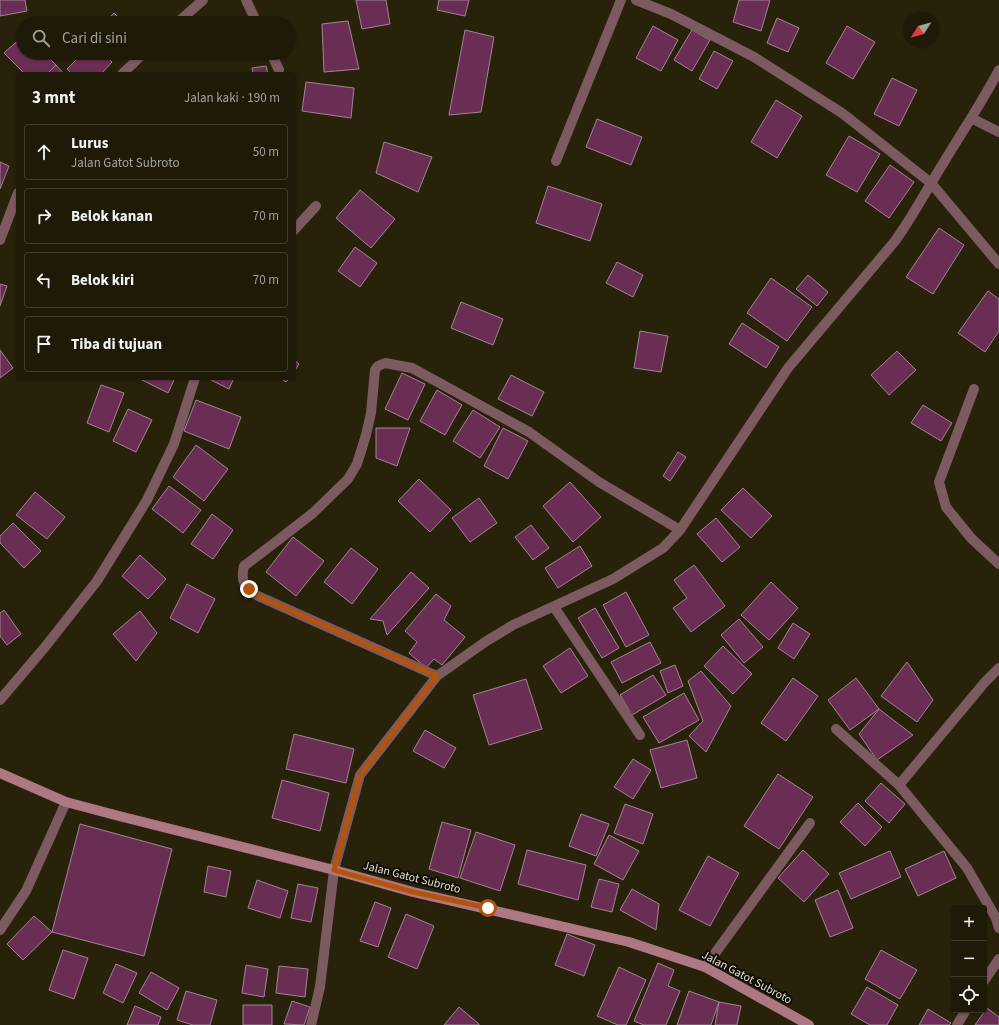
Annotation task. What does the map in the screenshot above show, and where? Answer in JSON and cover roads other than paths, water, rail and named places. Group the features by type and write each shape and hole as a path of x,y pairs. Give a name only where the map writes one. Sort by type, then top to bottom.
{"main road":[{"name":"Jalan Gatot Subroto","path":"0,773 66,802 118,816 334,870 413,892 629,942 705,967 809,1025"}],"street":[{"path":"186,16 203,0"},
{"path":"246,0 254,16"},
{"path":"556,161 621,0"},
{"path":"636,0 671,14 754,57 842,114 931,183 999,264"},
{"path":"124,72 137,60"},
{"path":"274,60 279,70"},
{"path":"311,1025 320,987 334,870 360,775 437,676 485,642 508,628 613,579 663,548 680,530 788,368 895,241 910,220 931,183 983,101 999,70"},
{"path":"971,118 999,132"},
{"path":"0,240 16,198"},
{"path":"296,228 316,206"},
{"path":"437,676 258,596 249,589 242,576 244,566 313,513 348,479 357,464 366,435 371,412 375,370 382,364 385,363 412,368 529,432 599,482 680,530"},
{"path":"0,700 45,647 97,581 142,507 174,444 194,380"},
{"path":"974,389 939,482 946,507 970,538 999,564"},
{"path":"554,607 640,735"},
{"path":"900,785 985,682 999,668"},
{"path":"836,729 900,785 967,868 996,918 999,928"},
{"path":"0,930 26,891 66,802"},
{"path":"705,967 810,824"},
{"path":"987,977 999,959"},
{"path":"957,1025 964,1013"}]}
